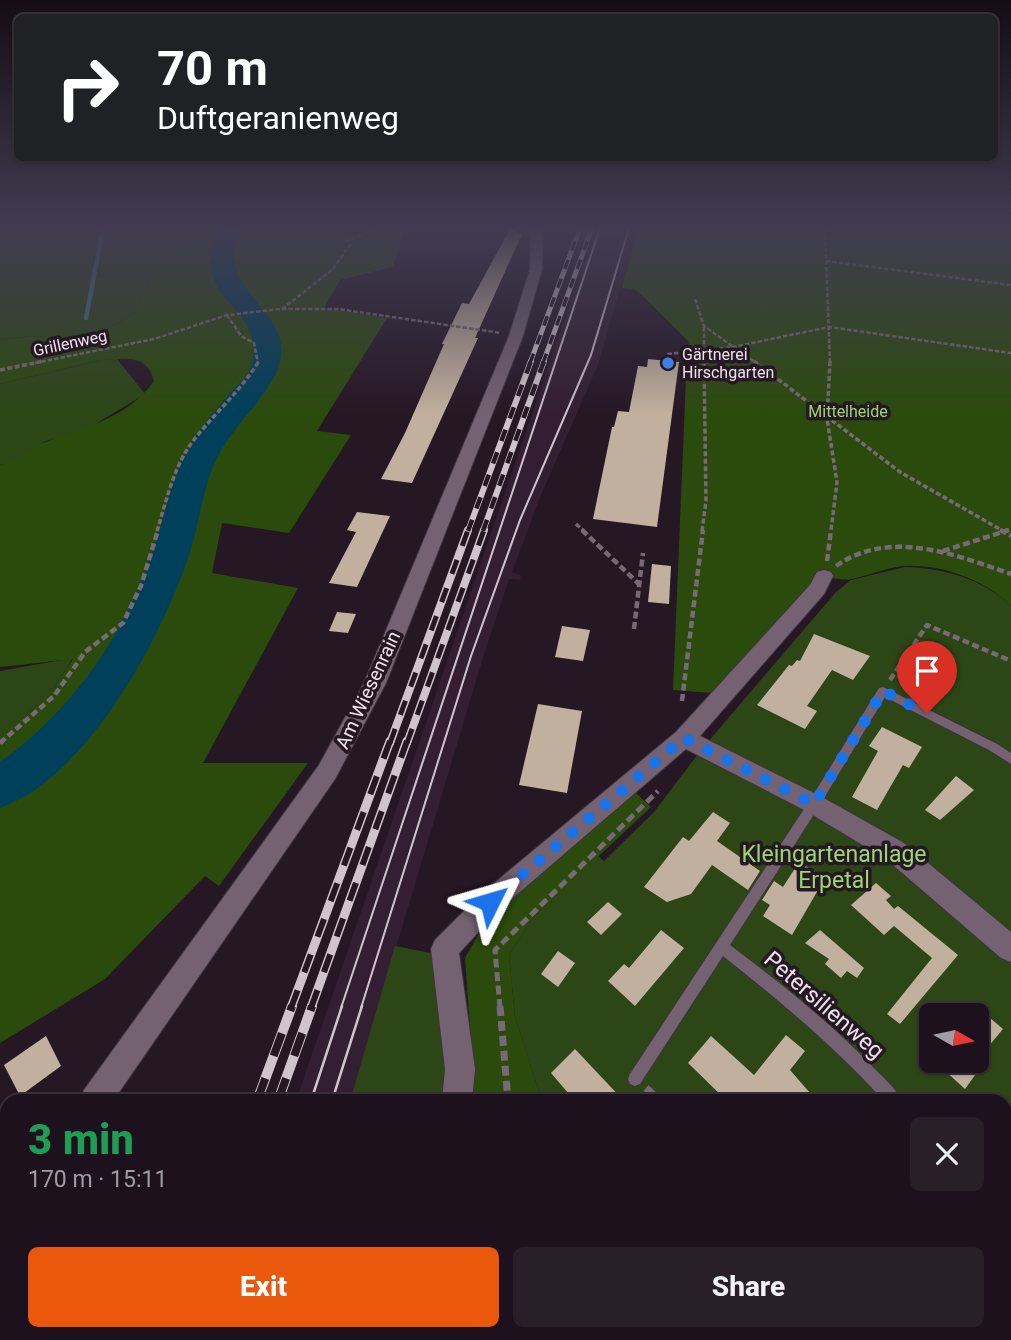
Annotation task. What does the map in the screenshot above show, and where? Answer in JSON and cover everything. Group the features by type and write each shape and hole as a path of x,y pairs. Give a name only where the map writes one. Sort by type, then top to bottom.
{"street":[{"name":"Am Wiesenrain","path":"100,1094 327,772 351,731 375,683 516,336 530,291"},
{"path":"458,1094 460,1069 445,949 490,902 684,738 817,589 824,576"},
{"path":"684,738 814,804 895,851 945,890 1011,949"}],"lane":[{"path":"635,1079 814,804 883,691 993,747 1011,759"},
{"name":"Petersilienweg","path":"721,947 796,1004 869,1072 888,1094"}],"path":[{"path":"281,309 305,291"},
{"path":"824,576 837,481 827,419 827,291"},
{"path":"682,701 706,500 704,326 695,299"},
{"name":"Grillenweg","path":"0,370 154,339 227,315 281,309 338,309 516,336"},
{"path":"0,743 54,696 85,652 123,623 141,586 174,474 195,438 244,386 259,361 254,343 241,336 227,315"},
{"path":"704,326 800,394 827,419 900,472 1008,531 1011,536"},
{"path":"667,361 668,354 733,347 829,327 1011,352"},
{"path":"576,524 640,585"},
{"path":"942,551 1008,531"},
{"path":"824,576 845,557 884,548 942,551 1011,575"},
{"path":"634,629 643,553"},
{"path":"883,691 927,625 1011,661"},
{"path":"507,1094 495,950 649,802"}],"shaded area":[{"path":"575,291 620,291 598,365 541,495 512,572 521,575 520,580 509,579 485,651 352,1094 298,1094"}],"green space":[{"path":"0,291 146,291 135,313 101,333 78,339 30,336 0,340"},
{"path":"146,291 334,291 324,308 387,318 317,431 351,435 289,533 222,523 212,573 298,588 203,763 308,763 219,886 205,876 105,979 0,1043 0,736 48,697 73,659 0,667 0,465 119,412 132,404 154,381 151,372 140,362 118,359 101,360 0,384 0,340 30,336 78,339 101,333 135,313"},
{"name":"Mittelheide","path":"636,291 1011,291 1011,606 976,581 933,568 898,567 848,579 819,576 713,693 673,690 687,354 690,351 688,341"},
{"path":"117,359 145,394 87,429 46,441 13,462 0,465 0,384 101,360"},
{"name":"Kleingartenanlage Erpetal","path":"905,567 934,570 976,582 1011,606 1011,1094 540,1094 515,1017 509,954 535,916 598,856 604,861 654,812 701,750 836,592 851,580"},
{"path":"73,658 48,697 0,736 0,671"},
{"path":"635,792 651,807 535,916 509,954 515,1017 540,1094 473,1094 465,958 485,923"},
{"path":"395,946 436,954 446,1070 444,1094 352,1094"}],"building":[{"path":"476,291 496,291 475,338 478,338 412,483 381,479 405,433 462,303 469,304"},
{"path":"648,359 679,362 657,527 593,519 612,427 618,411 629,412 638,366 647,367"},
{"path":"357,512 390,516 357,587 329,583 356,532 347,530"},
{"path":"652,564 671,566 669,604 648,602"},
{"path":"337,612 356,614 348,633 329,631"},
{"path":"562,626 590,630 583,661 555,657"},
{"path":"814,634 870,656 853,680 832,670 807,706 817,711 805,729 757,705 789,665 800,661"},
{"path":"538,704 582,711 567,793 519,785"},
{"path":"882,727 922,747 909,768 903,765 877,810 852,797 878,751 869,746"},
{"path":"956,776 974,790 940,820 925,810"},
{"path":"713,812 730,823 717,841 760,871 748,890 712,865 691,894 667,902 644,887 683,837 689,841"},
{"path":"799,862 825,878 792,935 763,916 770,905 762,900 774,881 783,887"},
{"path":"876,883 891,896 886,900 894,909 898,906 958,955 900,1024 887,1014 932,958 894,926 884,935 851,905"},
{"path":"608,902 622,914 601,935 587,922"},
{"path":"661,930 684,948 635,1006 608,981 624,964 629,968"},
{"path":"820,930 864,968 857,978 847,971 841,978 825,964 829,959 805,943"},
{"path":"558,951 575,963 558,987 541,974"},
{"path":"989,1017 1003,1029 989,1046"},
{"path":"786,1035 805,1051 790,1070 811,1094 720,1094 688,1063 711,1036 754,1075"},
{"path":"46,1036 61,1066 19,1094 4,1065"},
{"path":"575,1049 617,1094 569,1094 551,1073"},
{"path":"947,1073 977,1073 965,1089"}],"waterway":[{"path":"86,318 91,291"},
{"path":"0,788 58,741 106,684 126,653 159,586 198,462 224,420 263,374 268,352 264,334 233,291"}],"tram line":[{"path":"341,1008 579,291"},
{"path":"361,1008 471,656 520,520 591,355 610,291"},
{"path":"313,1094 342,1006"},
{"path":"334,1094 362,1006"}],"railway":[{"path":"530,363 557,291"},
{"path":"543,363 569,291"},
{"path":"468,531 531,361"},
{"path":"483,531 544,361"},
{"path":"390,743 468,530"},
{"path":"407,743 484,530"},
{"path":"291,1008 390,741"},
{"path":"311,1008 407,741"},
{"path":"260,1094 292,1006"},
{"path":"281,1094 312,1006"}],"place":[{"name":"Gärtnerei Hirschgarten","path":"668,363"}],"route":[{"path":"490,902 684,738 814,804 883,691 927,713"}]}
